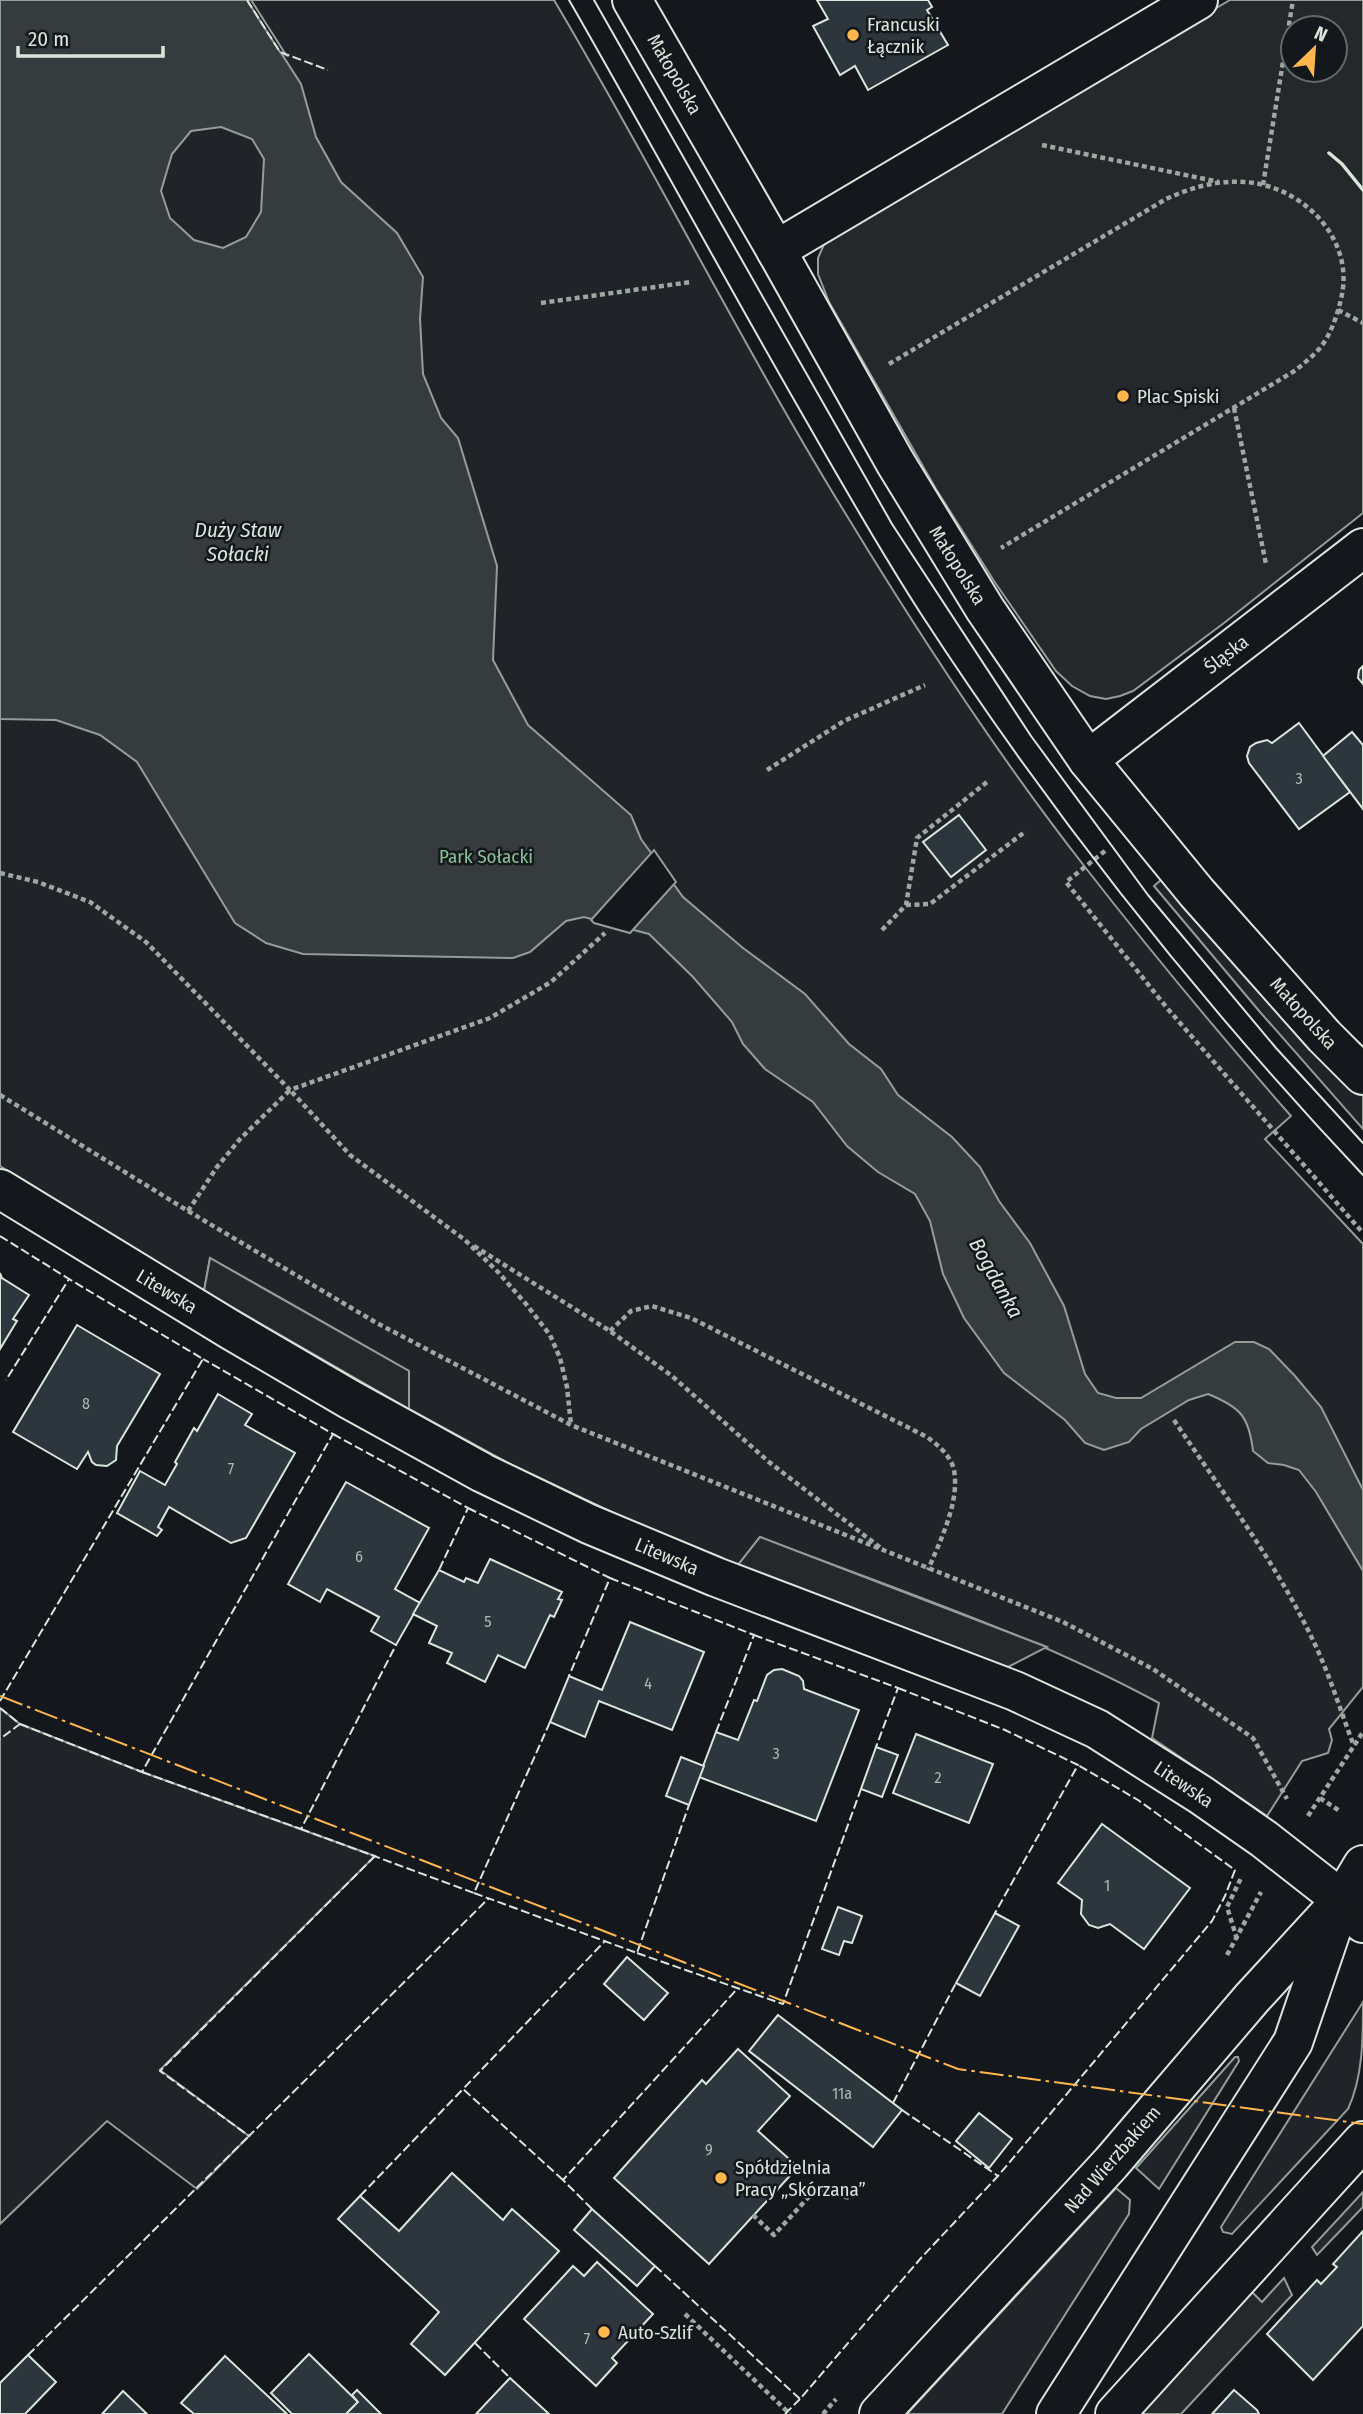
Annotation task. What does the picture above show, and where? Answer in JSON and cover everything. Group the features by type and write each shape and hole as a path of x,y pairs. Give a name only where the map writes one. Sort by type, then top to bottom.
{"street":[{"name":"Małopolska","path":"632,0 895,462 985,609 1088,760 1197,893 1324,1036 1363,1075"},
{"path":"776,250 1198,0"},
{"name":"Śląska","path":"1088,760 1363,548"},
{"name":"Litewska","path":"0,1189 231,1330 483,1473 589,1524 1015,1691 1097,1729 1201,1795 1283,1854 1352,1912"},
{"name":"Nad Wierzbakiem","path":"1056,2414 1293,2042 1352,1912 1363,1866"},
{"name":"Nad Wierzbakiem","path":"879,2414 1111,2163 1252,1998 1352,1912"},
{"path":"1115,2414 1363,2141"}],"path":[{"path":"1263,185 1293,0"},
{"path":"976,131 1223,183"},
{"path":"888,364 1166,199 1190,188 1245,182 1263,185 1293,198 1321,219 1341,252 1344,286 1331,329 1321,347 1296,370 1001,548"},
{"path":"541,303 691,282"},
{"path":"1338,310 1363,323"},
{"path":"1234,408 1266,564"},
{"path":"767,770 844,721 925,685"},
{"path":"883,930 906,905 917,838 987,782"},
{"path":"906,905 930,904 1026,831"},
{"path":"0,873 38,882 90,902 146,942 350,1155 465,1240 610,1331 672,1376 769,1462 888,1553"},
{"path":"1066,882 1167,1008 1363,1233"},
{"path":"188,1211 217,1167 240,1139 290,1090 490,1018 551,982 605,933"},
{"path":"0,1094 188,1211 375,1322 571,1425 1063,1622 1153,1669 1253,1738 1288,1801"},
{"path":"465,1240 498,1272 550,1335 560,1358 567,1387 571,1425"},
{"path":"610,1331 631,1311 652,1306 691,1318 942,1447 954,1469 953,1499 950,1516 928,1570"},
{"path":"1174,1420 1253,1538 1295,1607 1318,1652 1354,1747"},
{"path":"1300,1826 1363,1732"},
{"path":"1320,1798 1341,1812"},
{"path":"1298,1809 1307,1817"},
{"path":"1247,1867 1227,1908 1237,1937 1264,1885"},
{"path":"753,2215 774,2235 814,2191 850,2198"},
{"path":"685,2314 790,2414"}],"green space":[{"name":"Park Sołacki","path":"0,0 554,0 809,452 931,651 1021,782 1085,867 1186,993 1291,1116 1265,1139 1363,1244 1363,1687 1329,1729 1332,1740 1328,1753 1302,1761 1267,1816 1152,1738 1159,1703 1111,1678 1013,1634 760,1537 738,1565 616,1514 512,1465 409,1409 409,1371 210,1258 204,1291 0,1166"},
{"path":"1161,880 1306,1041 1363,1096 1363,1129 1154,886"},
{"path":"0,1708 20,1724 142,1772 375,1856 160,2070 249,2136 197,2189 107,2121 0,2224"},
{"path":"1363,2002 1359,2071 1348,2109 1232,2234 1223,2232 1221,2227"},
{"path":"1235,2057 1238,2057 1239,2061 1159,2189 1136,2168"},
{"path":"1116,2188 1130,2200 1129,2214 1002,2414 907,2414"}],"shaded area":[{"name":"Plac Spiski","path":"1230,0 1363,0 1363,513 1133,691 1106,699 1090,696 1072,686 1056,671 994,581 936,489 829,302 818,274 818,258 825,242 834,234"},
{"path":"210,1258 409,1371 409,1409 204,1291"},
{"path":"760,1537 1047,1647 1008,1667 738,1565"},
{"path":"1363,2192 1363,2207 1317,2255 1312,2247"},
{"path":"1284,2278 1292,2295 1181,2414 1131,2414 1247,2287 1262,2302"}],"water":[{"name":"Duży Staw Sołacki","path":"0,0 247,0 301,84 316,137 341,182 397,233 423,277 420,319 423,374 441,418 458,438 497,566 493,660 528,725 631,815 641,839 683,897 743,948 805,994 849,1044 881,1069 898,1095 952,1137 980,1167 999,1201 1030,1243 1064,1306 1085,1374 1098,1393 1116,1398 1141,1398 1235,1342 1254,1342 1269,1349 1321,1407 1363,1490 1363,1571 1316,1492 1299,1470 1268,1463 1253,1451 1245,1421 1228,1403 1208,1394 1189,1400 1141,1429 1129,1442 1104,1450 1085,1443 1065,1420 1004,1373 964,1318 943,1274 930,1221 915,1194 878,1172 847,1146 813,1102 765,1069 743,1044 732,1022 693,977 649,934 584,917 566,921 530,952 513,958 303,954 266,943 235,923 137,762 100,735 56,720 0,719","holes":["221,127 252,139 264,159 261,212 246,237 223,248 194,240 170,218 161,191 172,154 191,131"]}],"pier":[{"path":"247,0 251,0 286,55 280,52"},
{"path":"654,850 676,882 630,933 594,923 591,920"}],"building":[{"path":"817,0 928,0 932,7 927,10 948,45 868,90 855,66 840,75 813,26 828,19"},
{"path":"1363,666 1363,684 1358,678 1359,670"},
{"path":"1299,723 1350,792 1299,829 1249,763 1247,756 1250,747 1256,743 1267,740 1272,743"},
{"path":"1352,732 1363,745 1363,809 1323,756"},
{"path":"959,815 986,850 951,877 923,842"},
{"path":"0,1273 2,1278 29,1295 13,1319 17,1321 0,1349"},
{"path":"77,1325 160,1374 117,1446 116,1460 107,1466 96,1465 88,1452 77,1469 13,1432"},
{"path":"218,1394 252,1414 245,1425 295,1453 246,1538 231,1543 169,1507 158,1527 162,1530 157,1536 117,1513 140,1471 165,1485 194,1428 197,1431"},
{"path":"346,1482 429,1528 395,1589 420,1603 396,1645 371,1631 379,1617 327,1589 320,1602 288,1584"},
{"path":"490,1559 562,1592 558,1599 562,1600 554,1617 550,1615 525,1668 498,1655 485,1682 447,1663 452,1653 429,1643 437,1626 413,1614 439,1570 464,1582 466,1578 478,1583"},
{"path":"630,1622 704,1652 672,1730 599,1701 585,1737 550,1722 569,1676 602,1690"},
{"path":"782,1669 799,1676 804,1689 859,1710 816,1821 699,1777 716,1732 738,1740 767,1675"},
{"path":"916,1734 993,1764 969,1823 893,1793"},
{"path":"876,1747 898,1755 882,1797 861,1789"},
{"path":"681,1757 704,1766 689,1805 666,1796"},
{"path":"1102,1824 1190,1888 1144,1949 1110,1924 1098,1928 1089,1925 1081,1914 1082,1900 1058,1883"},
{"path":"838,1907 862,1916 852,1943 844,1941 839,1955 822,1949"},
{"path":"995,1913 1019,1926 980,1996 956,1983"},
{"path":"627,1957 668,1993 644,2020 604,1984"},
{"path":"778,2015 902,2110 873,2147 749,2051"},
{"path":"738,2049 790,2096 758,2131 798,2167 709,2264 614,2178 702,2080 706,2084"},
{"path":"979,2113 1012,2139 989,2168 956,2141"},
{"path":"452,2173 503,2220 512,2209 559,2251 445,2375 411,2344 439,2312 338,2219 360,2196 399,2231"},
{"path":"592,2209 655,2266 637,2286 574,2230"},
{"path":"1363,2231 1363,2326 1313,2380 1267,2334 1317,2280 1321,2284 1337,2267 1333,2264"},
{"path":"597,2262 653,2314 612,2358 617,2363 596,2386 524,2319 573,2266 584,2276"},
{"path":"309,2354 358,2402 346,2414 292,2414 271,2393"},
{"path":"28,2355 56,2382 25,2414 0,2414 0,2383"},
{"path":"225,2356 287,2414 194,2414 181,2403"},
{"path":"510,2378 549,2414 476,2414"},
{"path":"357,2390 381,2414 346,2414 358,2402 352,2395"},
{"path":"1234,2390 1257,2410 1259,2414 1212,2414"},
{"path":"123,2391 147,2414 102,2414"}],"tram line":[{"path":"569,0 858,510 905,588 971,688 1075,834 1185,974 1363,1175"},
{"path":"594,0 892,524 1031,736 1148,895 1276,1048 1363,1143"}],"fence":[{"path":"247,0 280,52 328,70"},
{"path":"0,1236 69,1279 6,1380"},
{"path":"0,1701 203,1359 69,1279"},
{"path":"20,1724 142,1772 333,1434 203,1359"},
{"path":"333,1434 468,1508 439,1570"},
{"path":"468,1508 610,1578 569,1676"},
{"path":"610,1578 754,1635 716,1732"},
{"path":"754,1635 898,1688 876,1747"},
{"path":"142,1772 301,1829 396,1645"},
{"path":"898,1688 1005,1730 1078,1765 995,1913"},
{"path":"0,1708 20,1724 0,1739"},
{"path":"301,1829 474,1893 550,1722"},
{"path":"655,2266 800,2399 921,2258 998,2176 1212,1921 1235,1870 1138,1800 1078,1765"},
{"path":"637,1953 783,2004 861,1789"},
{"path":"474,1893 637,1953 689,1805"},
{"path":"375,1856 160,2071 249,2136 489,1898"},
{"path":"563,2180 463,2089 605,1941"},
{"path":"893,2103 956,1983"},
{"path":"592,2209 563,2180 738,1988"},
{"path":"360,2196 463,2089"},
{"path":"902,2110 998,2176"},
{"path":"28,2355 249,2136"},
{"path":"475,2343 510,2378"},
{"path":"785,2414 800,2399"}],"wall":[{"path":"1329,153 1342,164 1363,190"}],"power":[{"path":"0,1696 958,2069 1363,2124"}],"place":[{"name":"Francuski Łącznik","path":"853,35"},
{"name":"Plac Spiski","path":"1123,396"},
{"name":"Spółdzielnia Pracy „Skórzana”","path":"721,2178"},
{"name":"Auto-Szlif","path":"604,2332"}],"water label":[{"name":"Bogdanka","path":"996,1278"}]}
